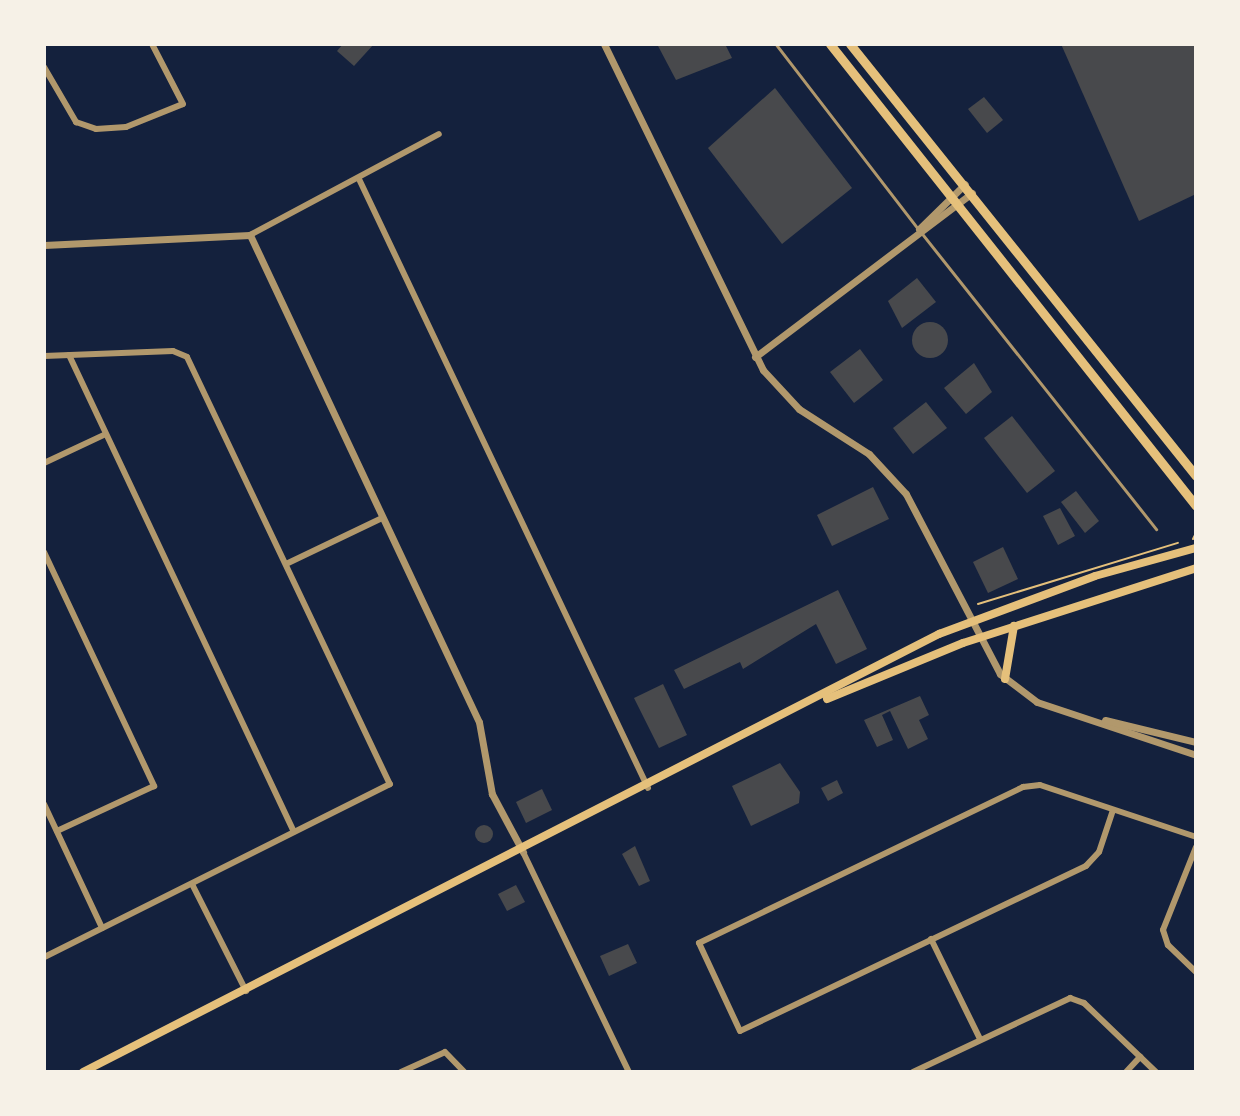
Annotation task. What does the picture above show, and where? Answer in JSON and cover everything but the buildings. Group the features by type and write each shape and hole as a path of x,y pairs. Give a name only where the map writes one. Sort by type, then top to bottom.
{"main road":[{"path":"830,44 1196,506"},
{"path":"850,44 973,192 1195,473"},
{"path":"83,1072 523,852 972,621 1103,573 1196,548"},
{"path":"802,708 979,638 1196,568"},
{"path":"1005,679 1014,626"}],"street":[{"path":"44,67 76,122 96,130 126,127 183,104 152,44"},
{"path":"604,44 755,357 794,405 869,454 906,494 979,638 1005,679 1050,707 1196,755"},
{"path":"44,245 250,235 439,134"},
{"path":"359,179 648,788"},
{"path":"919,229 966,184"},
{"path":"755,357 919,229 973,192"},
{"path":"250,235 479,722 492,794 523,852 629,1072"},
{"path":"44,356 173,351 187,357 390,784 44,957"},
{"path":"69,355 294,832"},
{"path":"44,463 106,434"},
{"path":"286,564 382,518"},
{"path":"44,552 154,786 57,831"},
{"path":"1050,707 1196,742"},
{"path":"1113,810 1091,862 740,1031 699,943 1023,787 1040,785 1196,837"},
{"path":"44,804 102,928"},
{"path":"1196,847 1163,930 1168,946 1196,972"},
{"path":"192,884 246,991"},
{"path":"931,939 981,1039"},
{"path":"913,1072 1070,998 1084,1003 1156,1072"},
{"path":"401,1072 445,1052 464,1072"},
{"path":"1126,1072 1140,1057"}],"lane":[{"path":"776,44 1157,529"}],"path":[{"path":"978,604 1085,567 1193,540 1196,533"}]}
